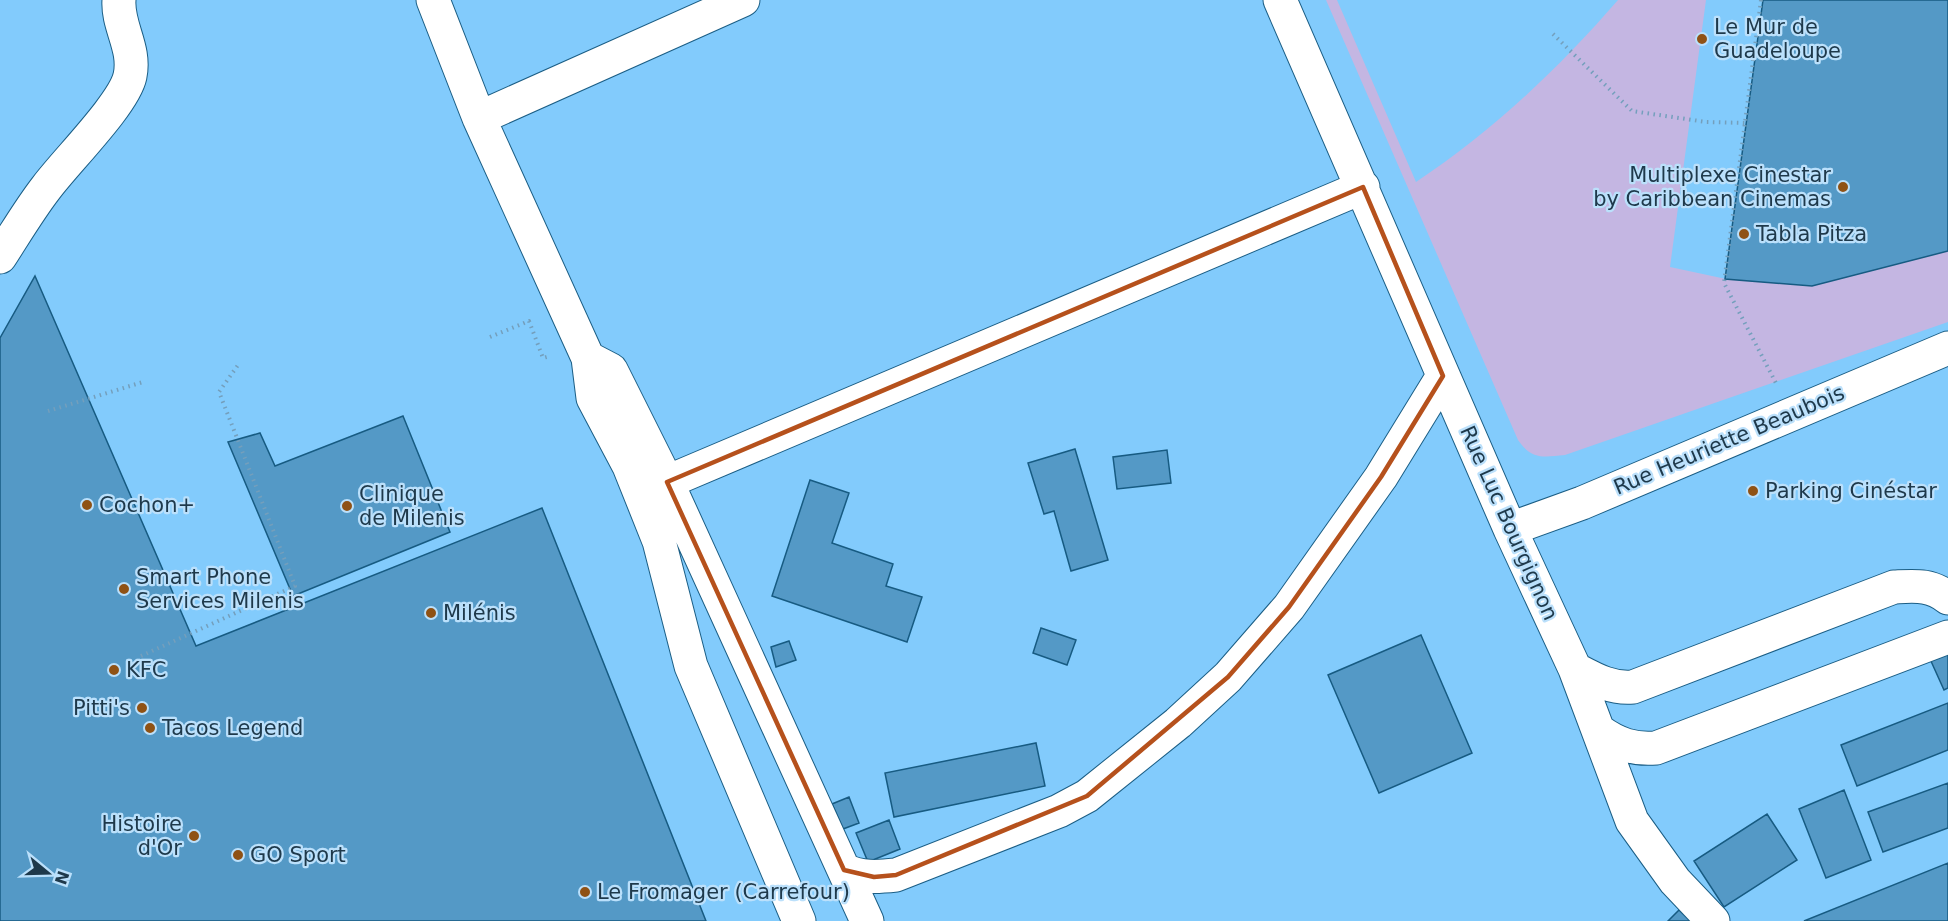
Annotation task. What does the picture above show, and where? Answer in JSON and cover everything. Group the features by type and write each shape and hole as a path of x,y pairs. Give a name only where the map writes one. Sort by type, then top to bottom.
{"street":[{"path":"0,257 45,189 125,89 132,59 130,44 118,9 118,0"},
{"path":"433,0 479,118 585,351 593,398 629,466 659,541 692,666 799,921"},
{"path":"479,118 743,0"},
{"name":"Rue Luc Bourgignon","path":"1280,0 1510,529 1575,669 1632,821 1675,881 1713,921"},
{"path":"667,482 1363,187"},
{"name":"Rue Heuriette Beaubois","path":"1510,529 1581,503 1948,348"},
{"path":"585,351 611,370 667,482 867,921"},
{"path":"844,870 854,875 874,877 896,875 1059,811 1087,796 1178,723 1228,677 1289,607 1381,477 1443,376"},
{"path":"1575,669 1606,684 1619,688 1633,687 1894,587 1923,585 1939,591 1948,598"},
{"path":"1599,731 1623,744 1646,749 1656,748 1948,637"}],"path":[{"path":"1761,0 1724,283 1791,413"},
{"path":"1553,34 1632,111 1706,122 1746,123"},
{"path":"490,337 529,321 543,358 585,351"},
{"path":"141,656 296,586 219,392 238,365"},
{"path":"48,411 143,382"}],"highlighted area":[{"path":"1363,187 1443,376 1381,477 1289,607 1228,677 1087,796 896,875 874,877 844,870 667,482"}],"shaded area":[{"path":"0,0 1948,0 1948,921 0,921"},
{"path":"1326,0 1337,0 1416,182 1471,142 1523,98 1618,0 1706,0 1670,267 1726,279 1812,286 1948,251 1948,322 1565,455 1538,456 1533,454 1518,440"}],"building":[{"name":"Multiplexe Cinestar by Caribbean Cinemas","path":"1763,0 1948,0 1948,251 1812,286 1725,279"},
{"name":"Milénis","path":"35,276 196,646 542,508 706,921 0,921 0,338"},
{"name":"Clinique de Milenis","path":"403,416 450,532 293,596 228,442 260,433 275,466"},
{"path":"1075,449 1108,560 1071,571 1054,511 1044,514 1028,463"},
{"path":"1167,450 1171,483 1117,489 1113,457"},
{"path":"810,480 849,493 832,543 893,564 886,586 922,597 907,642 772,596"},
{"path":"1041,628 1076,640 1067,665 1033,653"},
{"path":"1421,635 1472,753 1379,793 1328,675"},
{"path":"789,641 796,660 776,667 771,647"},
{"path":"1948,651 1948,688 1944,690 1930,659"},
{"path":"1948,703 1948,750 1857,786 1841,745"},
{"path":"1036,743 1045,786 894,817 885,773"},
{"path":"1948,783 1948,828 1883,852 1868,812"},
{"path":"1844,790 1871,860 1826,878 1799,809"},
{"path":"849,797 859,823 843,829 832,804"},
{"path":"1767,814 1797,860 1724,907 1694,861"},
{"path":"889,820 900,849 868,862 856,833"},
{"path":"1948,863 1948,921 1804,921"},
{"path":"1679,910 1691,921 1668,921"}],"place":[{"name":"Le Mur de Guadeloupe","path":"1702,39"},
{"name":"Multiplexe Cinestar by Caribbean Cinemas","path":"1843,187"},
{"name":"Tabla Pitza","path":"1744,234"},
{"name":"Parking Cinéstar","path":"1753,491"},
{"name":"Cochon+","path":"87,505"},
{"name":"Clinique de Milenis","path":"347,506"},
{"name":"Smart Phone Services Milenis","path":"124,589"},
{"name":"Milénis","path":"431,613"},
{"name":"KFC","path":"114,670"},
{"name":"Pitti's","path":"142,708"},
{"name":"Tacos Legend","path":"150,728"},
{"name":"Histoire d'Or","path":"194,836"},
{"name":"GO Sport","path":"238,855"},
{"name":"Le Fromager (Carrefour)","path":"585,892"}]}
